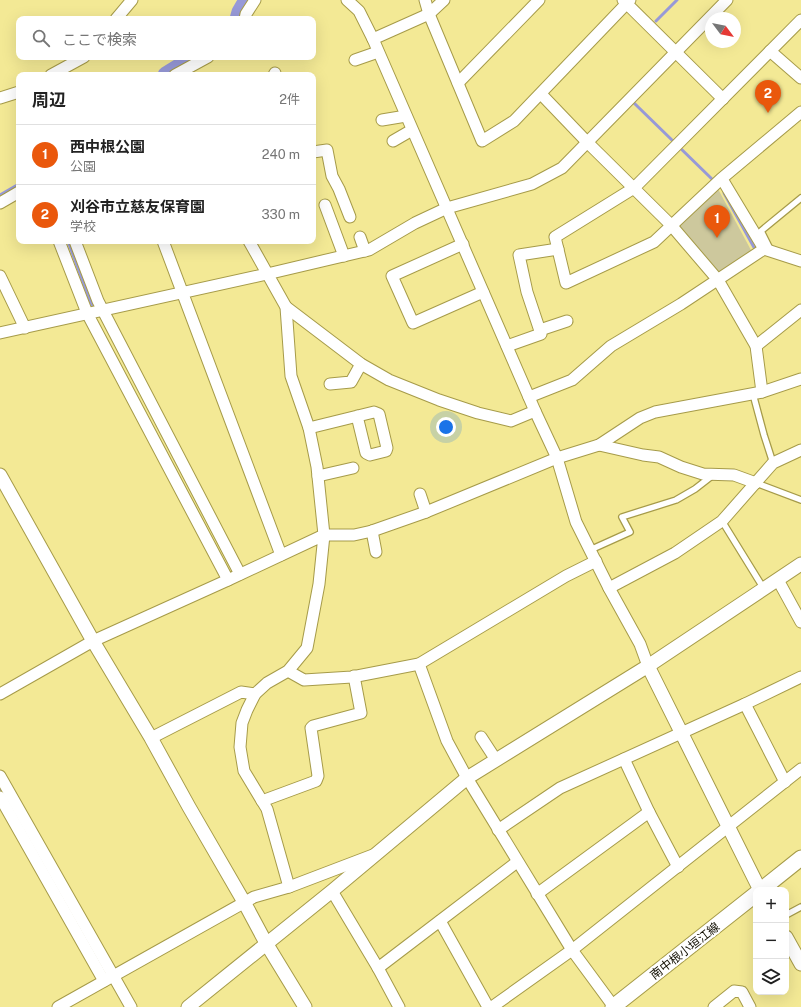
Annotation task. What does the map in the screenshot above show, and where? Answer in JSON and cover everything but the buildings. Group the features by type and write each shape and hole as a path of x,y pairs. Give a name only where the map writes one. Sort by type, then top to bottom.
{"main road":[{"path":"765,887 801,858"},
{"name":"南中根小垣江線","path":"613,1007 753,896"}],"street":[{"path":"119,16 132,0"},
{"path":"246,16 255,0"},
{"path":"347,0 359,11 373,39 535,411 557,458 576,522 609,588 640,644 648,666 759,887"},
{"path":"425,0 429,14 482,141 514,122 627,1 723,99"},
{"path":"373,39 429,14 444,0"},
{"path":"458,83 538,0"},
{"path":"0,333 369,250 415,223 447,208 532,184 562,168 727,0"},
{"path":"801,20 634,188 555,236 566,283 654,242 721,179 801,112"},
{"path":"770,51 801,78"},
{"path":"355,60 378,52"},
{"path":"56,72 78,60"},
{"path":"194,70 205,60"},
{"path":"0,98 16,93"},
{"path":"541,94 671,225 718,280 756,346 757,393"},
{"path":"382,120 406,116"},
{"path":"392,141 412,130"},
{"path":"316,152 327,150 332,176 350,217"},
{"path":"721,179 766,250 801,261"},
{"path":"0,202 16,194"},
{"path":"325,206 344,256"},
{"path":"360,237 365,251"},
{"path":"61,244 89,313 228,580"},
{"path":"76,244 98,301 240,574"},
{"path":"164,244 281,555"},
{"path":"251,244 286,307 361,364 389,380 439,400 478,413 511,421 535,411"},
{"path":"463,244 392,276 413,323 484,292"},
{"path":"507,346 541,334 527,292 519,255 558,249"},
{"path":"530,397 572,380 611,346 754,256 766,250"},
{"path":"0,276 25,328"},
{"path":"286,307 291,376 309,428 318,476 324,535 319,584 307,648 288,671 267,683 255,694 242,723 240,747 244,771 267,809 289,887"},
{"path":"756,346 801,310"},
{"path":"540,330 567,321"},
{"path":"330,384 351,382 361,364"},
{"path":"0,694 93,641 324,535 354,535 372,531 426,512 557,458 599,445 640,418 655,412 757,393 801,380"},
{"path":"309,428 357,416"},
{"path":"599,445 642,456 659,456 681,467 702,474 734,475 756,483"},
{"path":"609,588 675,553 722,521 773,463 801,450"},
{"path":"318,476 353,468"},
{"path":"0,475 93,641 151,738 266,943 305,1007"},
{"path":"420,494 426,512"},
{"path":"372,531 376,552"},
{"path":"288,671 304,680 354,676 419,664 566,576 596,562"},
{"path":"188,1007 332,891 467,778 648,666 801,564"},
{"path":"778,580 800,616"},
{"path":"419,664 447,741 467,778 572,950 613,1007"},
{"path":"262,801 316,781 318,776 311,728 313,726 360,713 354,676"},
{"path":"498,830 560,788 745,704 801,676"},
{"path":"151,738 241,692 255,694"},
{"path":"745,704 785,782"},
{"path":"481,737 496,760"},
{"path":"624,759 649,812 678,867"},
{"path":"492,1007 572,950 801,769"},
{"path":"0,776 108,978"},
{"path":"0,797 108,978 130,1007"},
{"path":"537,894 649,812"},
{"path":"58,1007 254,897 289,887 375,854"},
{"path":"378,968 518,862"},
{"path":"332,891 378,968 399,1007"},
{"path":"440,921 488,1007"},
{"path":"789,942 801,964"},
{"path":"714,1007 734,991 742,992 750,1007"}],"lane":[{"path":"766,250 761,231 801,198"},
{"path":"757,393 764,435 773,463"},
{"path":"590,550 630,532 622,517 676,500 695,489 714,475"},
{"path":"756,483 801,500"},
{"path":"722,521 764,590"},
{"path":"789,913 801,907"}],"shaded area":[{"path":"718,189 752,252 719,273 677,225"}],"waterway":[{"path":"239,16 247,0"},
{"path":"656,21 677,0"},
{"path":"171,72 190,60"},
{"path":"634,103 714,181"},
{"path":"0,195 16,186"},
{"path":"724,193 756,251"},
{"path":"69,244 91,303 96,310"},
{"path":"0,788 4,795"}],"place":[{"name":"刈谷市立慈友保育園","path":"768,113"},
{"name":"西中根公園","path":"717,238"}]}
